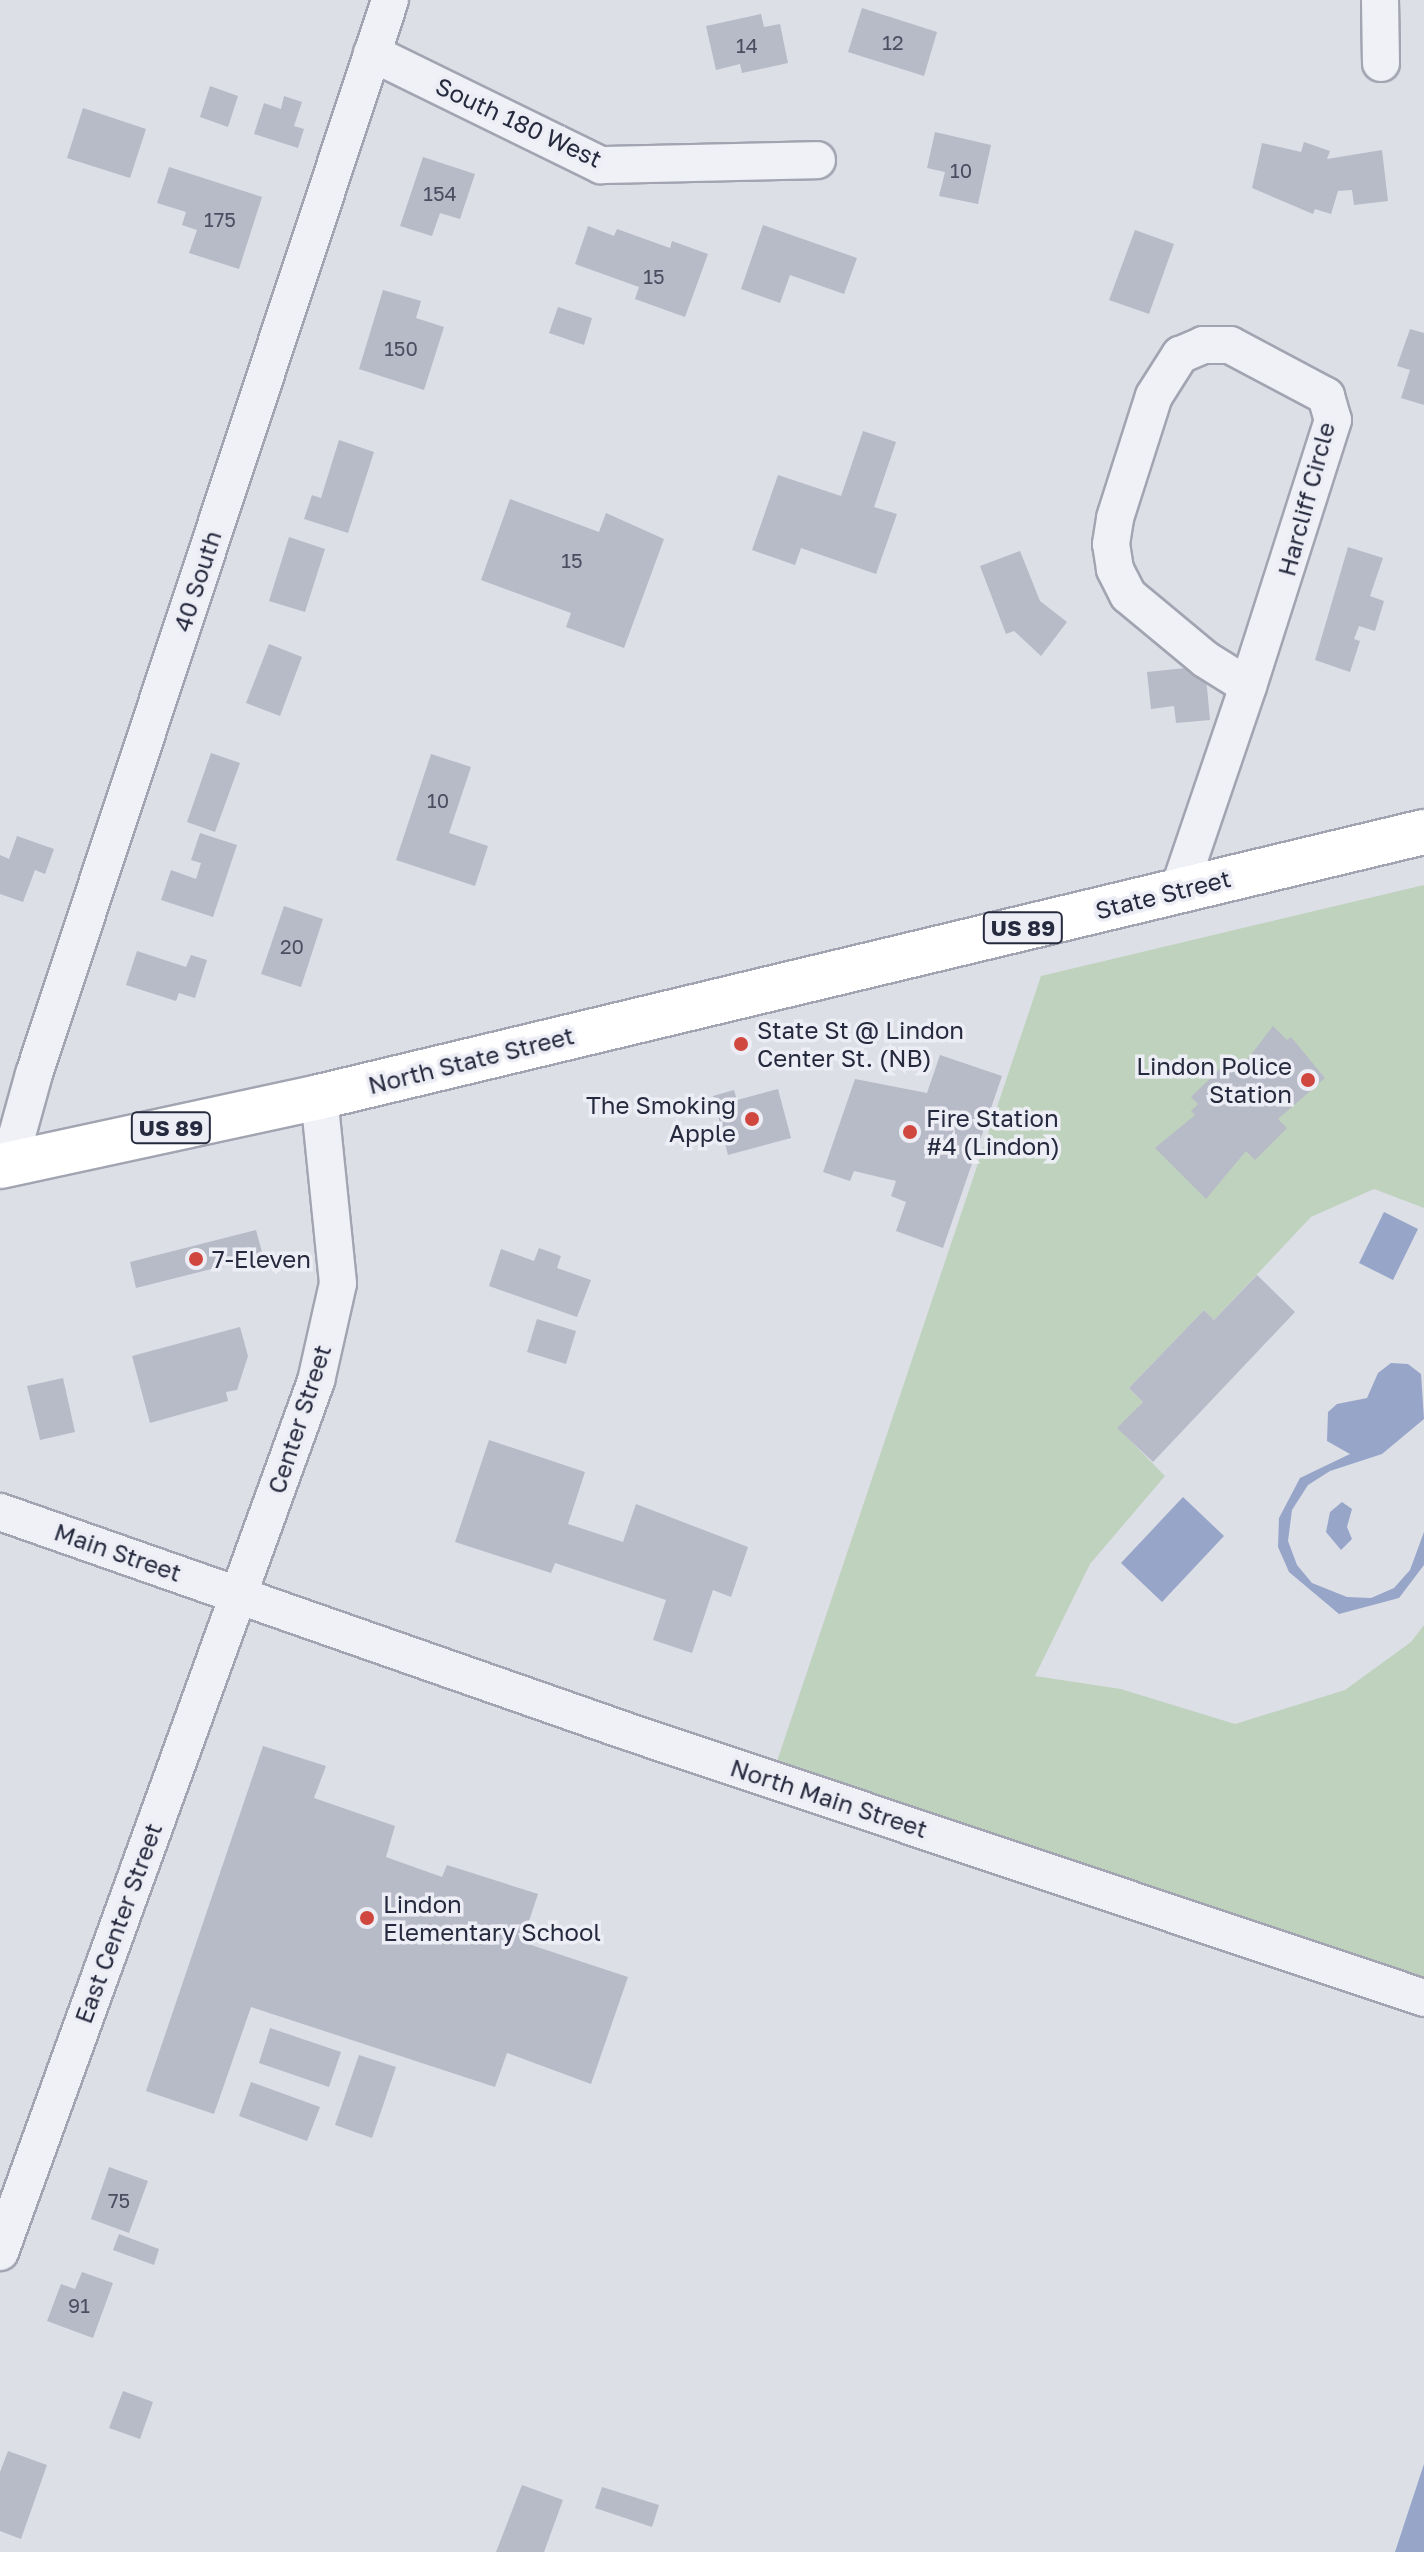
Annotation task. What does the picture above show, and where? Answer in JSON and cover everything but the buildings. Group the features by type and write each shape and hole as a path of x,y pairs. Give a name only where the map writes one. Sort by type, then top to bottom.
{"main road":[{"name":"State Street","path":"623,1024 1424,832"},
{"name":"North State Street","path":"319,1097 623,1024"},
{"name":"US 89","path":"4,1165 319,1097"}],"street":[{"name":"40 South","path":"4,1165 390,0"},
{"path":"1380,0 1381,63"},
{"name":"South 180 West","path":"372,53 601,165 817,160"},
{"name":"Harcliff Circle","path":"1179,889 1248,686 1333,420 1326,396 1230,345 1203,345 1180,355 1154,396 1111,544 1115,569 1128,595 1205,659 1248,686"},
{"name":"Center Street","path":"237,1593 316,1381 338,1283 319,1097"},
{"name":"Main Street","path":"0,1512 237,1593"},
{"name":"North Main Street","path":"237,1593 626,1731 1424,1998"},
{"name":"East Center Street","path":"0,2252 237,1593"}],"green space":[{"path":"1424,885 1424,1208 1374,1189 1311,1217 1214,1320 1204,1310 1129,1388 1143,1402 1118,1428 1165,1476 1090,1564 1035,1676 1121,1689 1235,1724 1345,1690 1411,1642 1424,1625 1424,1998 771,1779 1041,976"}],"water":[{"path":"1384,1212 1418,1229 1393,1280 1359,1263"},
{"path":"1391,1363 1408,1364 1421,1374 1424,1419 1382,1454 1330,1471 1308,1485 1292,1510 1288,1541 1297,1565 1312,1583 1347,1597 1371,1598 1394,1588 1410,1570 1424,1532 1424,1565 1399,1598 1339,1614 1289,1572 1278,1547 1279,1518 1300,1478 1350,1454 1327,1441 1328,1412 1337,1404 1367,1398 1378,1373"},
{"path":"1183,1497 1224,1536 1162,1602 1121,1563"},
{"path":"1342,1502 1352,1509 1347,1527 1352,1539 1341,1550 1326,1532 1330,1512"},
{"path":"1424,2464 1424,2552 1395,2552"}],"place":[{"name":"State St @ Lindon Center St. (NB)","path":"741,1044"},
{"name":"Lindon Police Station","path":"1308,1080"},
{"name":"The Smoking Apple","path":"752,1119"},
{"name":"Fire Station #4 (Lindon)","path":"910,1132"},
{"name":"7-Eleven","path":"196,1259"},
{"name":"Lindon Elementary School","path":"367,1918"}]}
